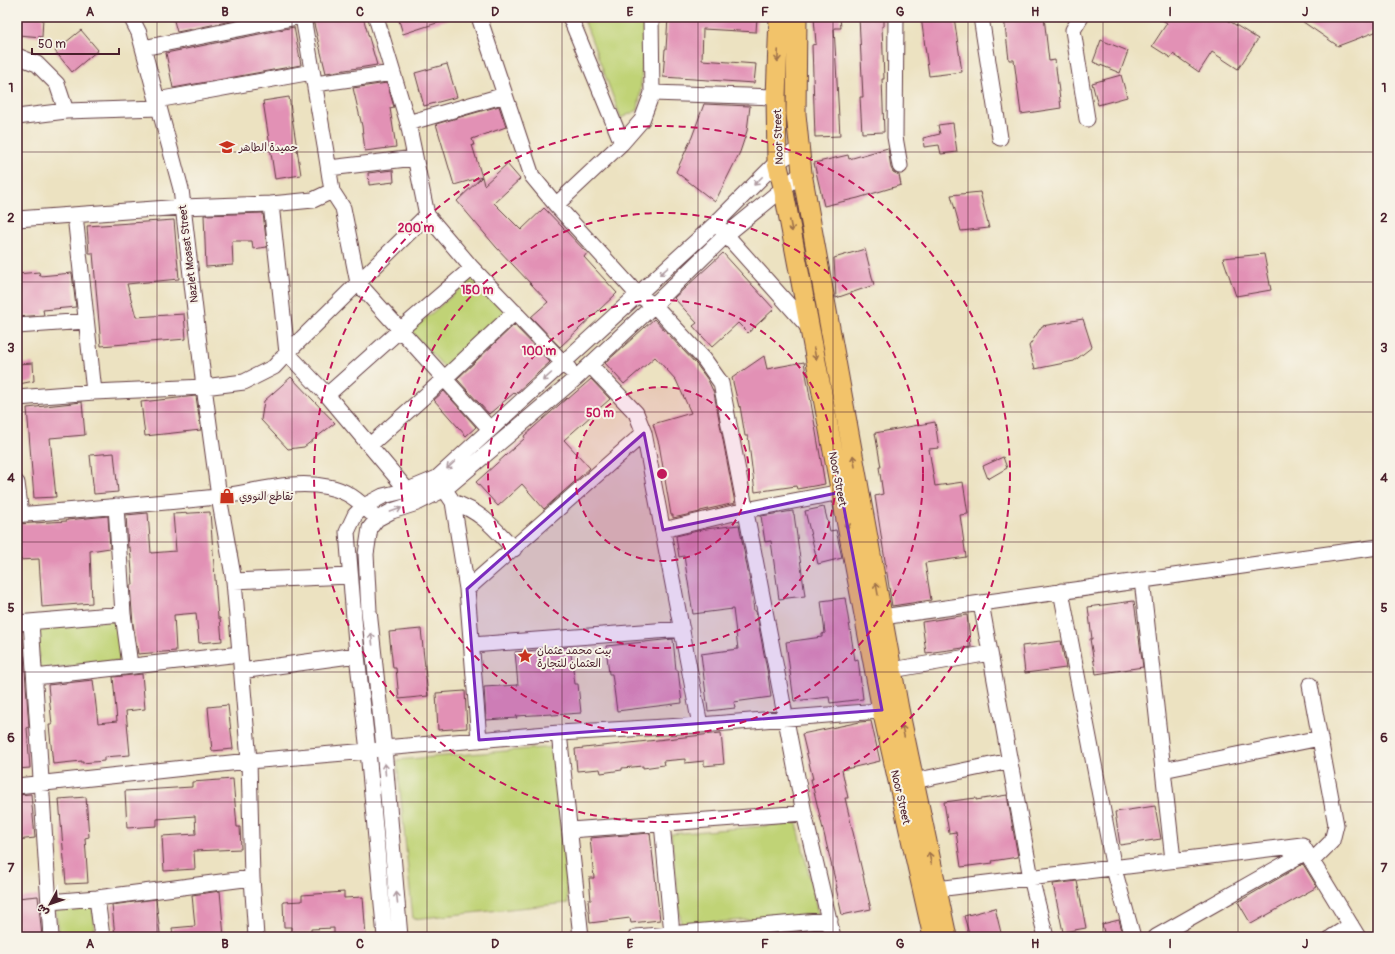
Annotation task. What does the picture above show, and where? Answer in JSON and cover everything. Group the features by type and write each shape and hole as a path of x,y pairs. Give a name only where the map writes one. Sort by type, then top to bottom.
{"main road":[{"name":"Noor Street","path":"779,17 776,97 777,162 841,492 890,710 933,937"},
{"name":"Noor Street","path":"797,17 796,114 802,172 892,670 890,710 914,781 947,937"}],"street":[{"name":"Nazlet Moasat Street","path":"131,17 139,33 181,189 204,387 219,497 234,581 249,761 252,878 256,937"},
{"path":"143,48 297,17"},
{"path":"303,17 332,190 343,208 358,283 490,429"},
{"path":"376,17 408,123 427,214 472,268 576,378"},
{"path":"479,17 532,176 556,206 638,295 654,305 704,358 721,383 804,813 833,937"},
{"path":"570,17 622,143"},
{"path":"556,206 622,143 642,120 652,93 651,17"},
{"path":"896,17 895,137 900,166"},
{"path":"981,17 1000,138"},
{"path":"1081,17 1073,30 1087,119"},
{"path":"17,56 37,64 57,84 66,111"},
{"path":"17,117 66,111 158,104 313,78 393,73"},
{"path":"652,93 776,97"},
{"path":"408,123 504,95"},
{"path":"385,937 350,576 347,532 355,515 364,506 383,496 441,483 490,429 715,224 777,162 799,149"},
{"path":"329,168 415,158"},
{"path":"400,937 384,748 369,611 366,554 370,528 377,519 392,511 417,503 576,378 726,235 802,172"},
{"path":"17,219 182,207 270,204 313,200 332,190"},
{"path":"270,204 287,353 327,395 408,490 417,503"},
{"path":"17,398 94,392 204,387 244,382 274,367 427,214"},
{"path":"75,215 94,392"},
{"path":"715,224 810,329"},
{"path":"327,395 472,268"},
{"path":"370,445 445,378 514,312"},
{"path":"17,326 86,321"},
{"path":"590,365 636,413 644,433 700,725"},
{"path":"467,589 644,433"},
{"path":"17,483 19,515 219,497 274,487 307,484 329,487 350,494 377,519"},
{"path":"441,483 453,502 467,589 479,740"},
{"path":"663,530 746,510 841,492"},
{"path":"453,502 468,507 484,518 514,549"},
{"path":"116,506 124,614 130,665"},
{"path":"882,617 1378,547"},
{"path":"234,581 350,576"},
{"path":"1142,580 1173,860"},
{"path":"1061,592 1114,869 1133,937"},
{"path":"981,603 1031,878 1046,937"},
{"path":"51,937 35,677 24,622 124,614"},
{"path":"472,645 682,629"},
{"path":"892,670 990,653"},
{"path":"35,677 130,665 240,654"},
{"path":"241,671 357,655"},
{"path":"1156,937 1309,857 1332,841 1336,825 1310,685"},
{"path":"17,786 249,761 368,751 384,748 559,733 700,725 890,710"},
{"path":"559,733 581,937"},
{"path":"1163,770 1320,738"},
{"path":"914,781 1010,761"},
{"path":"570,830 804,813"},
{"path":"662,823 672,934"},
{"path":"937,889 1114,869 1173,860 1302,845 1354,931 1332,937"},
{"path":"49,902 97,898 252,878"},
{"path":"97,898 102,937"},
{"path":"636,937 830,920"}],"highlighted area":[{"path":"644,433 663,530 841,492 882,710 479,740 467,589"}],"green space":[{"path":"583,17 644,17 641,88 638,110 621,118"},
{"path":"474,277 507,313 445,368 411,331"},
{"path":"118,620 122,661 39,670 38,627"},
{"path":"554,747 568,903 413,919 397,760"},
{"path":"797,823 818,914 681,925 671,834"},
{"path":"92,906 96,937 59,937 56,909"}],"building":[{"path":"20,17 43,17 42,37 18,35"},
{"path":"173,17 251,17 177,32"},
{"path":"322,17 363,17 377,65 326,73 313,20"},
{"path":"398,17 449,17 449,19 403,34"},
{"path":"668,17 757,17 756,32 703,29 702,60 756,64 754,83 663,77"},
{"path":"814,17 840,17 841,28 834,28 840,136 815,137 812,45 816,44"},
{"path":"859,17 884,17 884,26 882,26 884,79 882,79 884,132 862,133 860,97 863,97"},
{"path":"921,17 954,17 962,72 929,76"},
{"path":"1004,17 1044,17 1049,61 1055,60 1061,108 1021,114 1014,60 1009,60"},
{"path":"1158,17 1223,17 1258,39 1238,69 1212,52 1199,72 1173,54 1171,58 1152,46 1167,23"},
{"path":"1296,17 1378,17 1378,27 1375,32 1338,46"},
{"path":"294,27 301,65 173,88 166,53"},
{"path":"81,30 98,50 72,72 55,51"},
{"path":"1101,40 1128,51 1120,73 1093,62"},
{"path":"447,64 457,97 424,106 415,73"},
{"path":"1121,75 1127,97 1098,105 1092,83"},
{"path":"387,83 394,107 390,108 396,147 365,151 362,126 353,88"},
{"path":"289,97 301,175 275,179 263,101"},
{"path":"704,104 750,106 747,131 740,152 715,202 676,172 692,137"},
{"path":"499,106 506,127 472,139 474,145 472,145 482,177 454,185 436,124"},
{"path":"953,123 957,152 941,154 939,145 924,147 923,138 940,134 938,125"},
{"path":"888,148 891,168 893,172 899,175 901,185 858,198 824,206 814,163 848,155 849,159"},
{"path":"507,164 520,179 494,203 521,230 544,208 587,253 584,257 617,293 560,347 531,317 548,302 496,247 457,201 482,177 484,185"},
{"path":"393,170 394,182 369,185 368,173"},
{"path":"980,192 989,228 961,231 951,195"},
{"path":"263,213 267,247 253,249 252,241 232,241 233,265 206,267 204,215"},
{"path":"174,220 179,279 127,284 136,317 184,314 186,339 101,346 93,253 89,253 87,226"},
{"path":"865,249 874,285 836,298 834,258"},
{"path":"723,253 774,309 748,333 738,323 712,347 693,326 697,323 674,298"},
{"path":"1264,254 1271,290 1236,296 1223,258"},
{"path":"39,272 40,276 72,273 76,307 43,310 44,315 17,317 17,274"},
{"path":"654,319 697,365 708,380 714,393 735,503 673,518 673,515 671,515 659,444 653,424 691,413 676,380 655,357 624,384 605,363"},
{"path":"1083,319 1092,347 1074,361 1035,369 1029,346 1042,326"},
{"path":"514,325 550,362 515,394 514,393 489,414 457,379"},
{"path":"764,356 767,369 804,362 825,484 797,489 796,486 755,492 748,436 745,436 740,406 739,407 732,378"},
{"path":"33,363 34,381 19,384 17,364"},
{"path":"291,377 335,423 304,447 288,449 261,420 264,401"},
{"path":"591,379 610,399 564,440 590,468 544,509 522,484 498,506 476,482 525,438 524,436"},
{"path":"444,391 476,427 466,436 434,400"},
{"path":"196,396 201,430 145,436 141,402"},
{"path":"82,402 85,435 50,438 56,497 34,498 27,408"},
{"path":"935,422 939,448 929,449 935,486 963,482 968,514 960,515 966,557 925,563 931,600 892,606 875,496 883,494 879,467 881,467 875,433"},
{"path":"114,453 118,492 94,494 90,455"},
{"path":"1003,457 1007,468 988,479 983,466"},
{"path":"824,507 830,531 836,530 842,558 818,564 805,511"},
{"path":"793,511 805,596 779,599 771,541 765,542 761,516"},
{"path":"210,512 218,618 220,618 222,641 199,643 196,613 174,615 176,651 138,654 133,624 130,585 133,585 130,547 128,548 126,515 148,513 151,553 176,551 173,514"},
{"path":"108,516 110,548 90,551 92,603 42,607 39,559 17,560 17,524 67,521"},
{"path":"739,525 771,697 734,702 735,708 708,711 701,654 738,649 733,609 693,614 684,556 679,557 676,536 706,529"},
{"path":"845,598 855,660 858,659 863,699 830,703 829,697 794,701 786,642 822,637 822,634 825,633 821,601"},
{"path":"1134,601 1143,667 1096,674 1090,639 1092,639 1088,607"},
{"path":"967,615 971,647 926,653 922,622"},
{"path":"421,629 428,696 399,699 396,668 393,668 389,632"},
{"path":"673,639 676,670 678,670 682,703 617,711 612,674 609,674 606,646"},
{"path":"1061,641 1066,668 1025,673 1022,646"},
{"path":"570,647 575,684 578,684 581,713 516,716 517,718 486,720 484,687 518,685 515,652"},
{"path":"24,656 30,768 17,769 17,657"},
{"path":"142,674 145,709 126,711 130,755 104,757 104,761 82,763 82,761 53,764 49,725 52,725 48,685 93,680 98,723 117,721 113,677"},
{"path":"465,691 467,728 438,730 436,693"},
{"path":"228,705 233,749 212,751 208,707"},
{"path":"871,721 880,761 842,770 848,798 845,798 871,909 842,915 802,734"},
{"path":"721,733 724,764 704,766 704,761 685,763 685,759 663,761 664,765 643,768 643,766 622,768 622,770 601,773 600,769 577,771 575,749"},
{"path":"233,779 237,827 240,827 241,849 194,851 195,869 164,871 162,836 196,834 195,816 157,819 157,826 127,828 125,791 192,787 192,782"},
{"path":"31,794 35,838 17,840 17,795"},
{"path":"1007,795 1018,857 992,861 993,863 961,867 956,832 949,833 944,802 976,798 976,800"},
{"path":"86,797 89,837 85,838 88,883 66,884 59,799"},
{"path":"1155,806 1161,839 1120,845 1115,812"},
{"path":"650,833 660,920 631,923 630,918 590,923 588,900 591,900 589,878 594,878 590,838"},
{"path":"1303,864 1317,887 1251,924 1238,902"},
{"path":"1077,881 1086,928 1063,932 1053,884"},
{"path":"220,891 224,937 173,937 172,928 195,926 192,895"},
{"path":"344,892 344,898 363,897 366,937 334,937 334,928 311,929 311,932 291,933 291,927 284,927 283,902 302,901 302,895"},
{"path":"38,896 42,937 17,937 17,898"},
{"path":"156,899 160,934 115,937 112,905"},
{"path":"995,908 1002,937 970,937 964,916"},
{"path":"1119,920 1124,937 1105,937 1102,924"},
{"path":"822,930 824,937 790,937 789,933"}],"place":[{"name":"حميدة الطاهر","path":"227,147"},
{"name":"تقاطع النووي","path":"227,496"},
{"name":"بيت محمد عثمان العثمان للتجارة","path":"525,656"}]}
